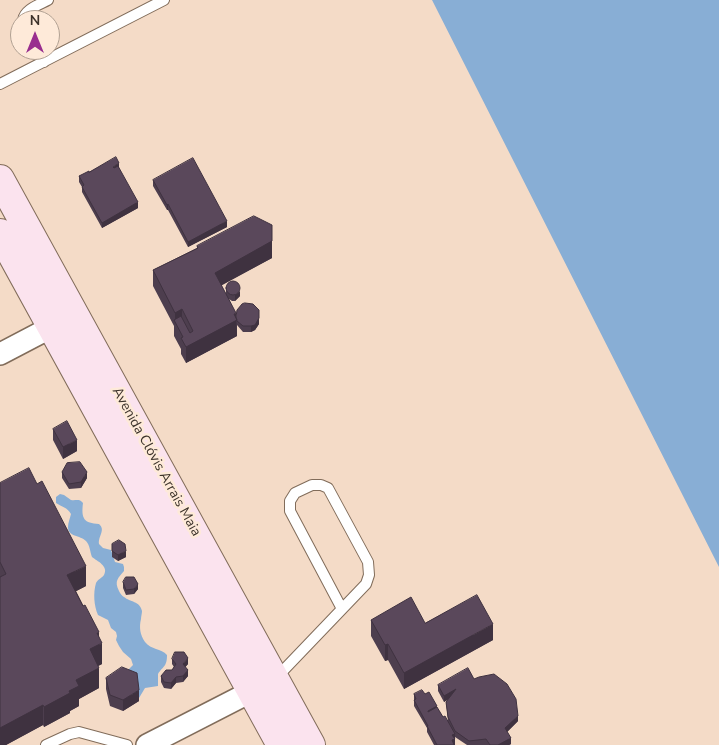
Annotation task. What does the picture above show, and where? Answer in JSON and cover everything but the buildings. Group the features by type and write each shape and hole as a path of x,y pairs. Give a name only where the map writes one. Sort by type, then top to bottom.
{"main road":[{"name":"Avenida Clóvis Arrais Maia","path":"0,179 63,321 264,685 311,745"},
{"name":"Avenida Clóvis Arrais Maia","path":"0,233 63,321"},
{"name":"Avenida Clóvis Arrais Maia","path":"264,685 281,745"}],"street":[{"path":"0,354 63,321"},
{"path":"147,745 264,685"}],"lane":[{"path":"29,10 48,0"},
{"path":"0,84 164,0"},
{"path":"264,685 342,609 366,584 369,575 368,562 328,488 321,485 312,485 295,493 290,501 290,511 342,609"},
{"path":"46,745 79,732 127,745"}],"water":[{"path":"432,0 719,0 719,567"},
{"path":"60,494 71,500 82,501 85,519 90,523 101,526 102,531 99,544 103,548 111,550 115,562 123,564 124,567 124,571 117,582 119,591 123,597 137,603 141,608 140,628 143,639 147,645 167,655 165,664 158,674 158,686 145,688 139,698 133,698 127,671 133,665 131,659 119,646 116,640 116,632 111,628 108,620 98,615 96,608 95,587 104,575 104,566 92,557 86,541 70,533 68,524 71,514 66,508 56,503 56,497"}]}
